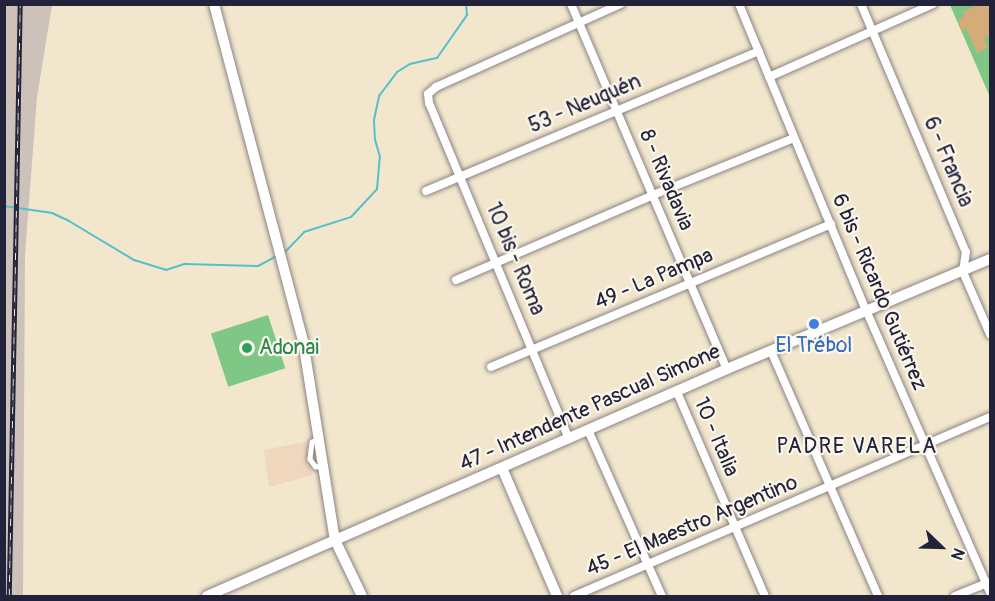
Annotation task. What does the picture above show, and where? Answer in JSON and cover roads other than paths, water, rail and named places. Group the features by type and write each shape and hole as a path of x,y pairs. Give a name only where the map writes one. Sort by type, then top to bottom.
{"street":[{"path":"214,4 303,341 321,466 335,540 362,597"},
{"name":"8 - Rivadavia","path":"571,4 727,369"},
{"path":"579,22 621,4"},
{"name":"6 bis - Ricardo Gutiérrez","path":"739,4 866,310 925,446 988,582 990,593"},
{"name":"6 - Francia","path":"861,4 966,252 963,272 990,334"},
{"path":"769,77 933,4"},
{"name":"10 bis - Roma","path":"569,439 429,103 428,94 436,87 579,22"},
{"name":"53 - Neuquén","path":"426,191 759,51"},
{"path":"456,280 498,264 653,195 794,138"},
{"name":"49 - La Pampa","path":"490,368 831,224"},
{"name":"47 - Intendente Pascual Simone","path":"207,597 727,369 990,260"},
{"path":"771,351 878,597"},
{"name":"10 - Italia","path":"677,392 765,597"},
{"name":"45 - El Maestro Argentino","path":"574,597 990,417"},
{"path":"588,430 662,597"},
{"path":"502,468 557,597"},
{"path":"955,597 988,582"}],"waterway":[{"path":"285,252 304,232 351,217 377,189 380,157 375,140 374,120 379,96 397,72 410,64 437,58 467,15 466,4"},
{"path":"4,206 52,213 134,260 166,270 185,264 258,266 277,256"}],"railway":[{"path":"9,596 20,4"}],"place":[{"name":"El Trébol","path":"814,324"},
{"name":"Adonai","path":"247,348"}],"district":[{"name":"PADRE VARELA","path":"857,447"}]}
